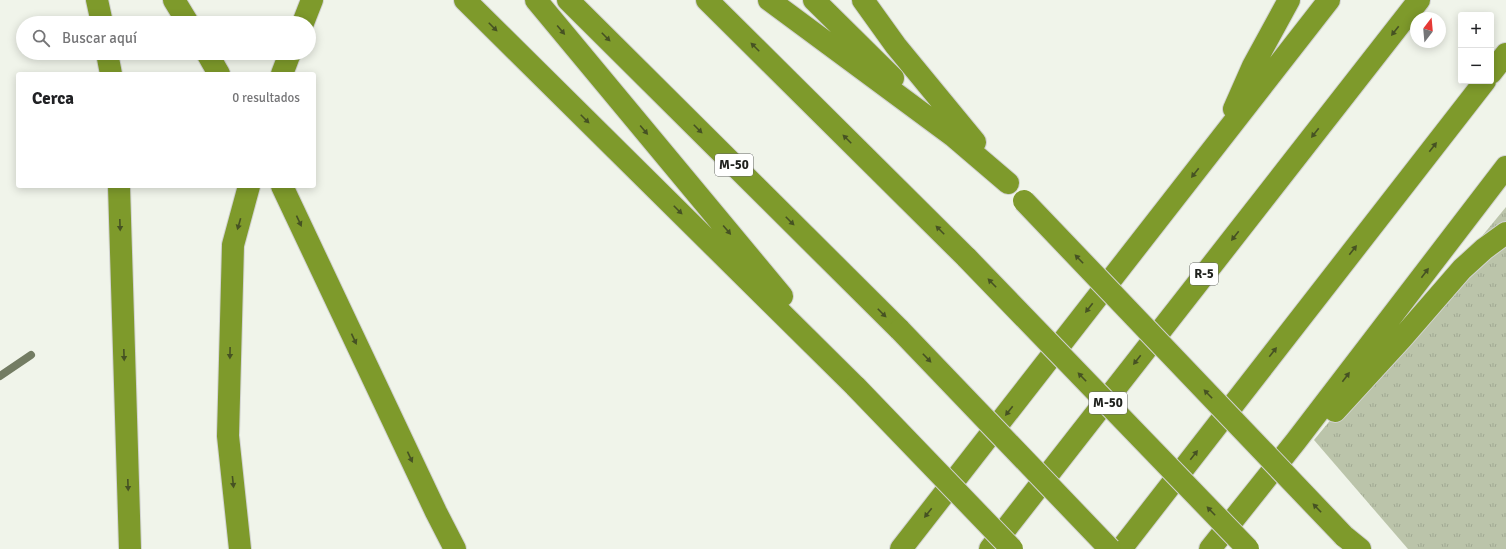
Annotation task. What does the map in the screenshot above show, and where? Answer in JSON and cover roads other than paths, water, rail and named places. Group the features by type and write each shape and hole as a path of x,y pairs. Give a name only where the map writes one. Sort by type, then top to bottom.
{"highway":[{"path":"97,0 100,16"},
{"path":"174,0 184,16"},
{"path":"306,16 312,0"},
{"path":"465,0 856,387 1012,549"},
{"path":"536,0 856,387"},
{"name":"M-50","path":"568,0 900,330 1110,549"},
{"name":"M-50","path":"707,0 967,258 1248,549"},
{"path":"769,0 953,136"},
{"path":"814,0 953,136 1008,183"},
{"path":"863,0 896,46 1024,201 1353,545"},
{"path":"1219,142 1253,66 1289,0"},
{"path":"901,549 1330,0"},
{"name":"R-5","path":"990,549 1419,0"},
{"path":"1494,69 1506,54"},
{"path":"108,60 111,72"},
{"path":"210,60 218,72"},
{"path":"283,72 287,60"},
{"path":"1121,549 1483,84"},
{"path":"1210,549 1296,441 1506,167"},
{"path":"119,188 130,549"},
{"path":"240,549 228,436 229,380 233,245 248,188"},
{"path":"283,188 455,549"},
{"path":"1296,441 1321,427 1462,269 1484,249 1506,233"}],"waterway":[{"path":"0,376 31,355"}]}
